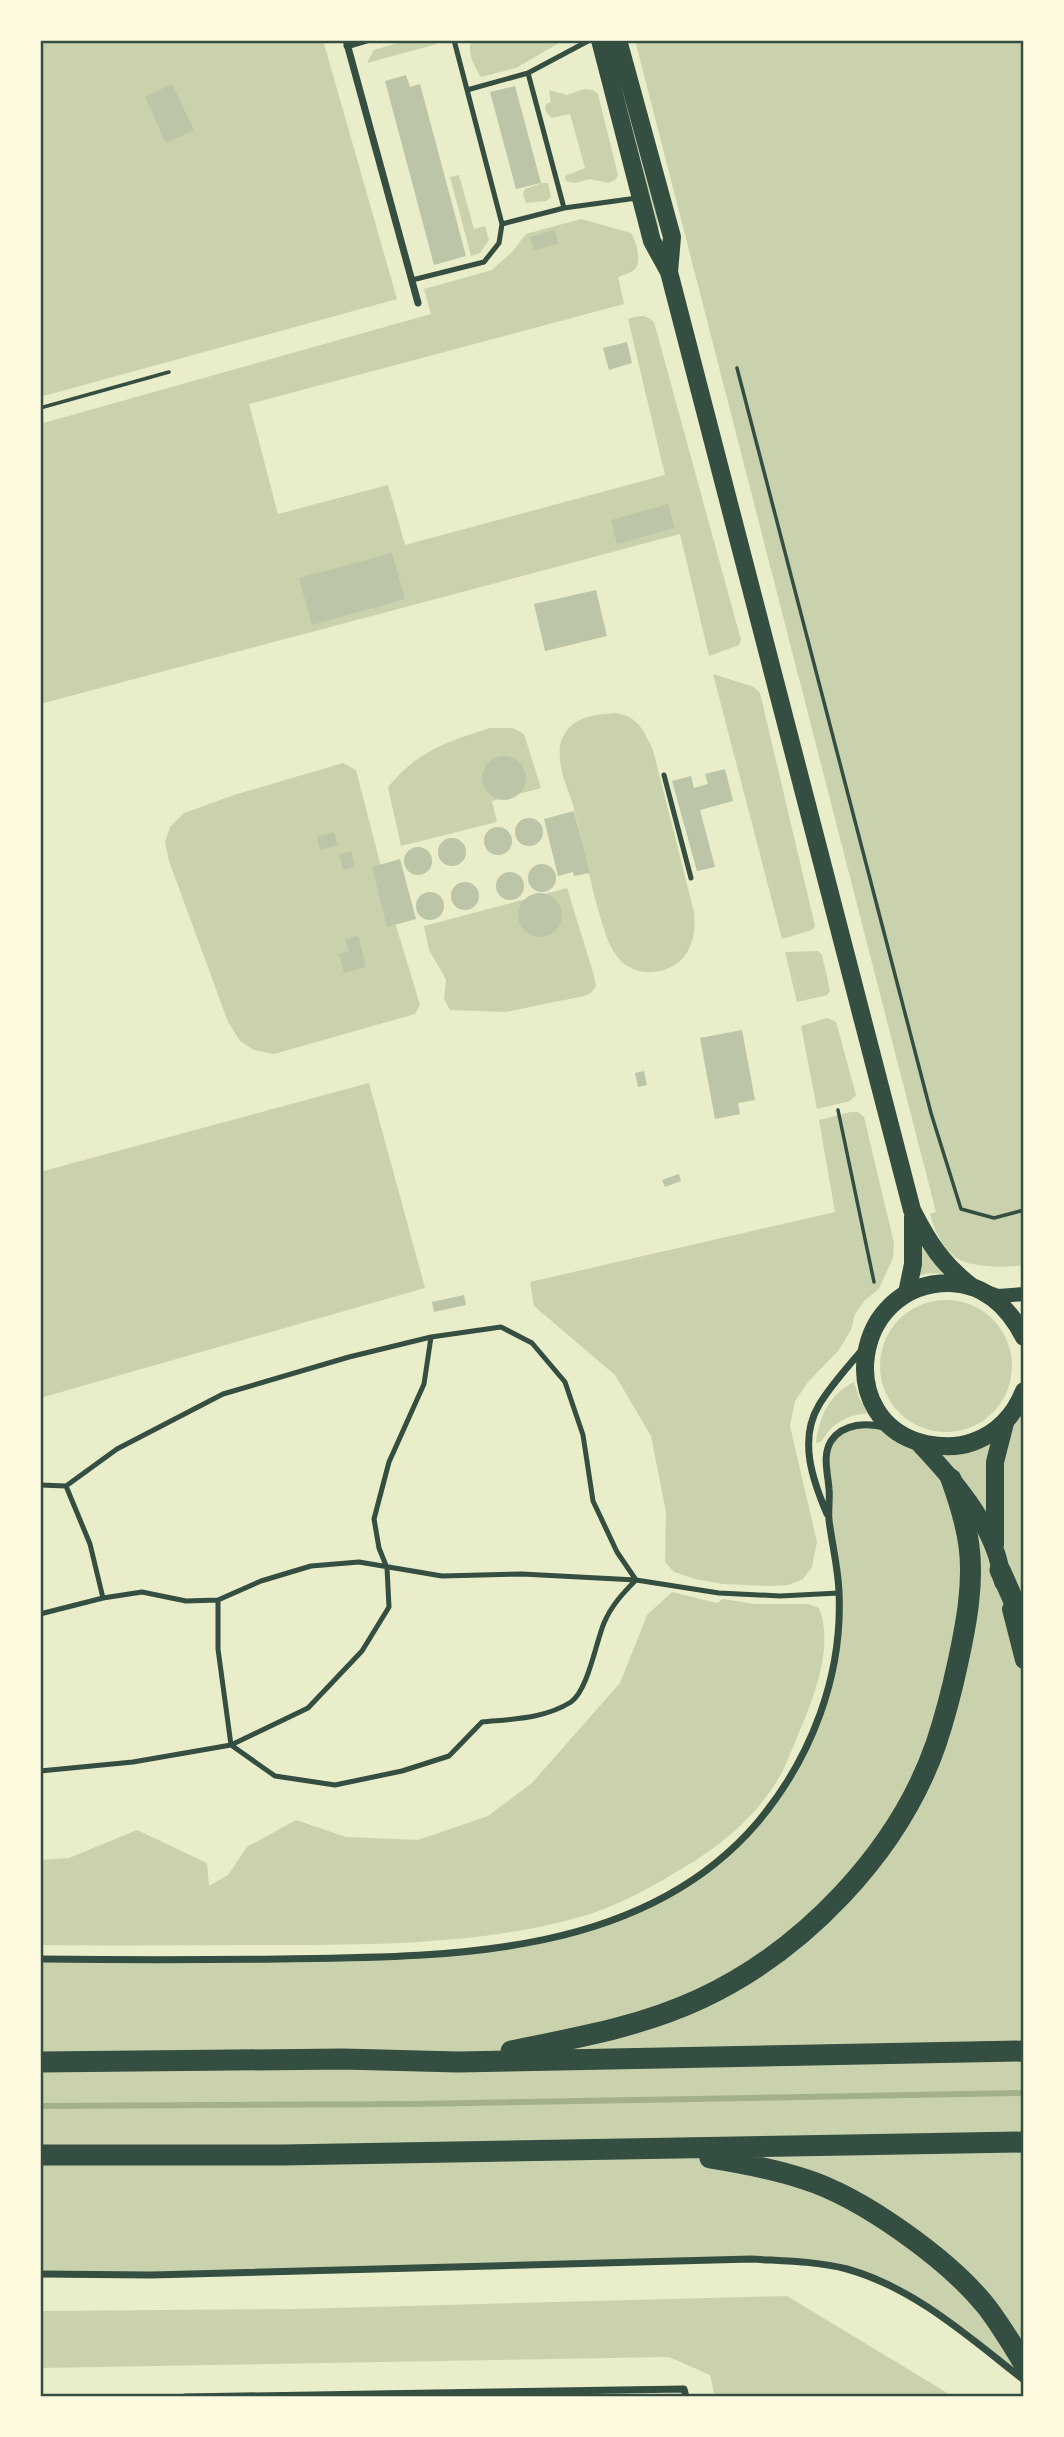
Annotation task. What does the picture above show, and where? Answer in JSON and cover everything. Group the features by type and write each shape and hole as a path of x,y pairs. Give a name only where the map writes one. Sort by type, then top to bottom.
{"highway":[{"path":"458,2062 609,2031 657,2017 702,1998 752,1970 805,1932 851,1885 886,1840 917,1787 935,1746 951,1693 963,1639 970,1586 970,1549 964,1517 951,1479"},
{"path":"1000,1570 1024,1624"},
{"path":"40,2062 343,2059 458,2062 1024,2051"},
{"path":"40,2155 646,2150 1024,2142"},
{"path":"646,2150 731,2161 805,2179 848,2198 923,2248 958,2277 985,2304 1024,2364"}],"main road":[{"path":"600,40 652,241 669,272 912,1210 913,1264 907,1293"},
{"path":"618,40 672,237 669,272"},
{"path":"912,1210 936,1253 952,1272 1000,1303 1015,1319 1024,1337"},
{"path":"1024,1294 999,1296 977,1289 939,1283 922,1286 907,1293 882,1314 867,1343 864,1363 872,1401 883,1418 897,1431 918,1442 941,1447 964,1445 986,1437 1005,1423 1024,1391"},
{"path":"1005,1423 995,1462 995,1549 1024,1660"},
{"path":"918,1442 951,1479 976,1514 995,1549"}],"street":[{"path":"367,40 346,43 418,303"},
{"path":"829,1518 816,1487 809,1458 808,1437 817,1408 867,1343"},
{"path":"40,1959 343,1958 466,1951 556,1937 622,1917 684,1886 723,1859 757,1822 793,1774 817,1726 829,1685 839,1634 836,1553 829,1518 826,1461 831,1442 847,1429 863,1423 877,1424 897,1431"},
{"path":"40,2274 151,2275 751,2259 803,2262 847,2269 892,2287 941,2316 1024,2381"},
{"path":"185,2397 685,2393"}],"lane":[{"path":"412,280 484,262 499,243 502,224 454,40"},
{"path":"467,90 528,73 590,40"},
{"path":"528,73 564,208"},
{"path":"502,224 564,208 640,198"},
{"path":"664,775 691,878"},
{"path":"40,1485 66,1486 117,1449 223,1394 431,1337 501,1326 532,1343 565,1382 583,1435 593,1501 617,1552 636,1580"},
{"path":"40,1771 133,1762 231,1745 308,1707 362,1651 389,1607 387,1568 379,1548 374,1519 389,1462 424,1384 431,1337"},
{"path":"66,1486 90,1544 103,1598"},
{"path":"40,1614 103,1598 142,1592 187,1601 218,1600 261,1581 312,1566 359,1562 442,1576 522,1574 636,1580 719,1593 780,1596 839,1593"},
{"path":"218,1600 218,1649 231,1745 275,1776 335,1785 402,1771 449,1756 482,1722 534,1717 573,1701 589,1671 604,1623 615,1602 636,1580"}],"path":[{"path":"737,368 931,1113 961,1209 994,1218 1024,1210"},
{"path":"40,408 169,372"},
{"path":"838,1110 874,1282"}],"green space":[{"path":"40,40 323,40 397,299 40,397"},
{"path":"408,40 433,40 437,44 367,63 374,50"},
{"path":"471,40 564,40 516,68 481,77 471,55"},
{"path":"607,40 611,40 651,177 659,229 657,229"},
{"path":"635,40 1024,40 1024,1265 988,1266 960,1260 949,1252 942,1242 930,1214 936,1212"},
{"path":"584,89 598,94 618,175 608,183 590,179 575,183 566,181 565,176 585,168 570,114 552,118 546,110 546,104 551,102 549,90 567,95"},
{"path":"459,175 474,229 485,226 489,240 480,253 471,256 450,177"},
{"path":"548,183 551,197 546,201 526,203 523,194 525,189"},
{"path":"581,219 631,233 633,236 637,265 631,272 618,277 624,304 249,404 278,514 388,485 405,545 665,475 628,319 645,316 654,322 741,640 739,645 709,656 680,534 40,704 40,424 431,314 424,289 492,270 512,252 526,234"},
{"path":"713,674 754,687 760,693 815,926 812,930 782,939"},
{"path":"616,713 635,721 653,750 694,912 694,931 689,949 676,964 658,972 638,971 629,967 618,958 610,944 596,903 574,807 561,764 560,745 569,728 582,719"},
{"path":"490,728 513,728 524,734 541,788 492,801 497,822 401,846 388,787 410,765 434,749"},
{"path":"343,763 356,770 397,929 420,1005 415,1014 274,1054 254,1050 240,1041 228,1022 169,861 165,842 170,827 184,813 234,795"},
{"path":"567,888 593,972 596,986 591,993 505,1012 450,1010 444,999 446,979 429,950 424,926"},
{"path":"818,951 822,955 830,991 827,995 797,1002 785,952"},
{"path":"827,1018 836,1022 856,1095 850,1101 817,1109 801,1026"},
{"path":"369,1083 425,1288 40,1398 40,1172"},
{"path":"858,1112 864,1117 894,1243 893,1258 879,1289 865,1300 855,1314 851,1330 838,1351 808,1382 795,1401 790,1426 817,1542 812,1567 803,1579 788,1585 769,1586 723,1584 674,1572 665,1562 666,1512 651,1436 615,1375 534,1306 530,1282 835,1212 819,1120"},
{"path":"923,1241 948,1274 929,1273 918,1276 918,1245"},
{"path":"946,1300 971,1305 993,1319 1007,1341 1012,1366 1007,1391 993,1413 971,1427 946,1432 921,1427 899,1413 885,1391 880,1366 885,1341 899,1319 921,1305"},
{"path":"854,1382 859,1398 869,1413 841,1421 830,1429 821,1442 816,1443 827,1407 838,1393"},
{"path":"1024,1391 1024,2380 962,2331 896,2288 847,2269 812,2264 751,2259 40,2274 40,1959 128,1960 466,1951 556,1937 622,1917 684,1886 757,1822 793,1774 817,1726 839,1634 826,1461 835,1441 843,1433 863,1423 918,1442 986,1437"},
{"path":"672,1592 717,1603 723,1599 755,1604 808,1604 819,1608 823,1624 823,1657 809,1709 785,1766 772,1789 751,1815 725,1839 651,1887 617,1904 555,1924 432,1941 349,1944 40,1945 40,1860 69,1858 137,1830 207,1863 209,1886 228,1875 247,1847 296,1820 346,1837 418,1840 488,1816 532,1783 620,1683 647,1615"},
{"path":"787,2296 954,2397 715,2397 710,2375 669,2357 40,2368 40,2311 295,2309"}],"building":[{"path":"406,75 410,87 420,84 466,256 434,265 385,81"},
{"path":"172,84 194,130 166,143 145,97"},
{"path":"515,86 541,183 516,189 490,92"},
{"path":"555,230 559,244 534,250 530,237"},
{"path":"627,342 632,363 609,370 603,348"},
{"path":"668,504 675,528 617,544 611,520"},
{"path":"392,553 405,599 312,625 299,578"},
{"path":"596,590 607,636 545,651 534,604"},
{"path":"504,756 519,763 526,778 519,793 504,800 489,793 482,778 489,763"},
{"path":"725,769 733,801 700,810 715,867 697,871 672,781 691,776 694,788 708,784 705,774"},
{"path":"574,811 590,873 574,876 573,872 558,876 544,819"},
{"path":"529,818 539,822 543,832 539,842 529,846 519,842 515,832 519,822"},
{"path":"498,827 508,831 512,841 508,851 498,855 488,851 484,841 488,831"},
{"path":"334,832 338,845 320,850 317,837"},
{"path":"452,838 462,842 466,852 462,862 452,866 442,862 438,852 442,842"},
{"path":"418,847 428,851 432,861 428,871 418,875 408,871 404,861 408,851"},
{"path":"351,851 355,867 343,870 339,855"},
{"path":"400,859 416,919 387,927 372,867"},
{"path":"542,864 552,868 556,878 552,888 542,892 532,888 528,878 532,868"},
{"path":"510,872 520,876 524,886 520,896 510,900 500,896 496,886 500,876"},
{"path":"465,882 475,886 479,896 475,906 465,910 455,906 451,896 455,886"},
{"path":"430,892 440,896 444,906 440,916 430,920 420,916 416,906 420,896"},
{"path":"540,893 555,900 562,915 555,930 540,937 525,930 518,915 525,900"},
{"path":"358,936 366,967 344,973 339,954 349,951 345,939"},
{"path":"742,1030 755,1100 738,1103 740,1114 715,1119 700,1038"},
{"path":"644,1071 647,1085 638,1087 635,1073"},
{"path":"679,1174 681,1181 665,1187 662,1180"},
{"path":"464,1295 466,1305 434,1312 432,1302"}],"waterway":[{"path":"40,2106 414,2104 1024,2093"}]}
